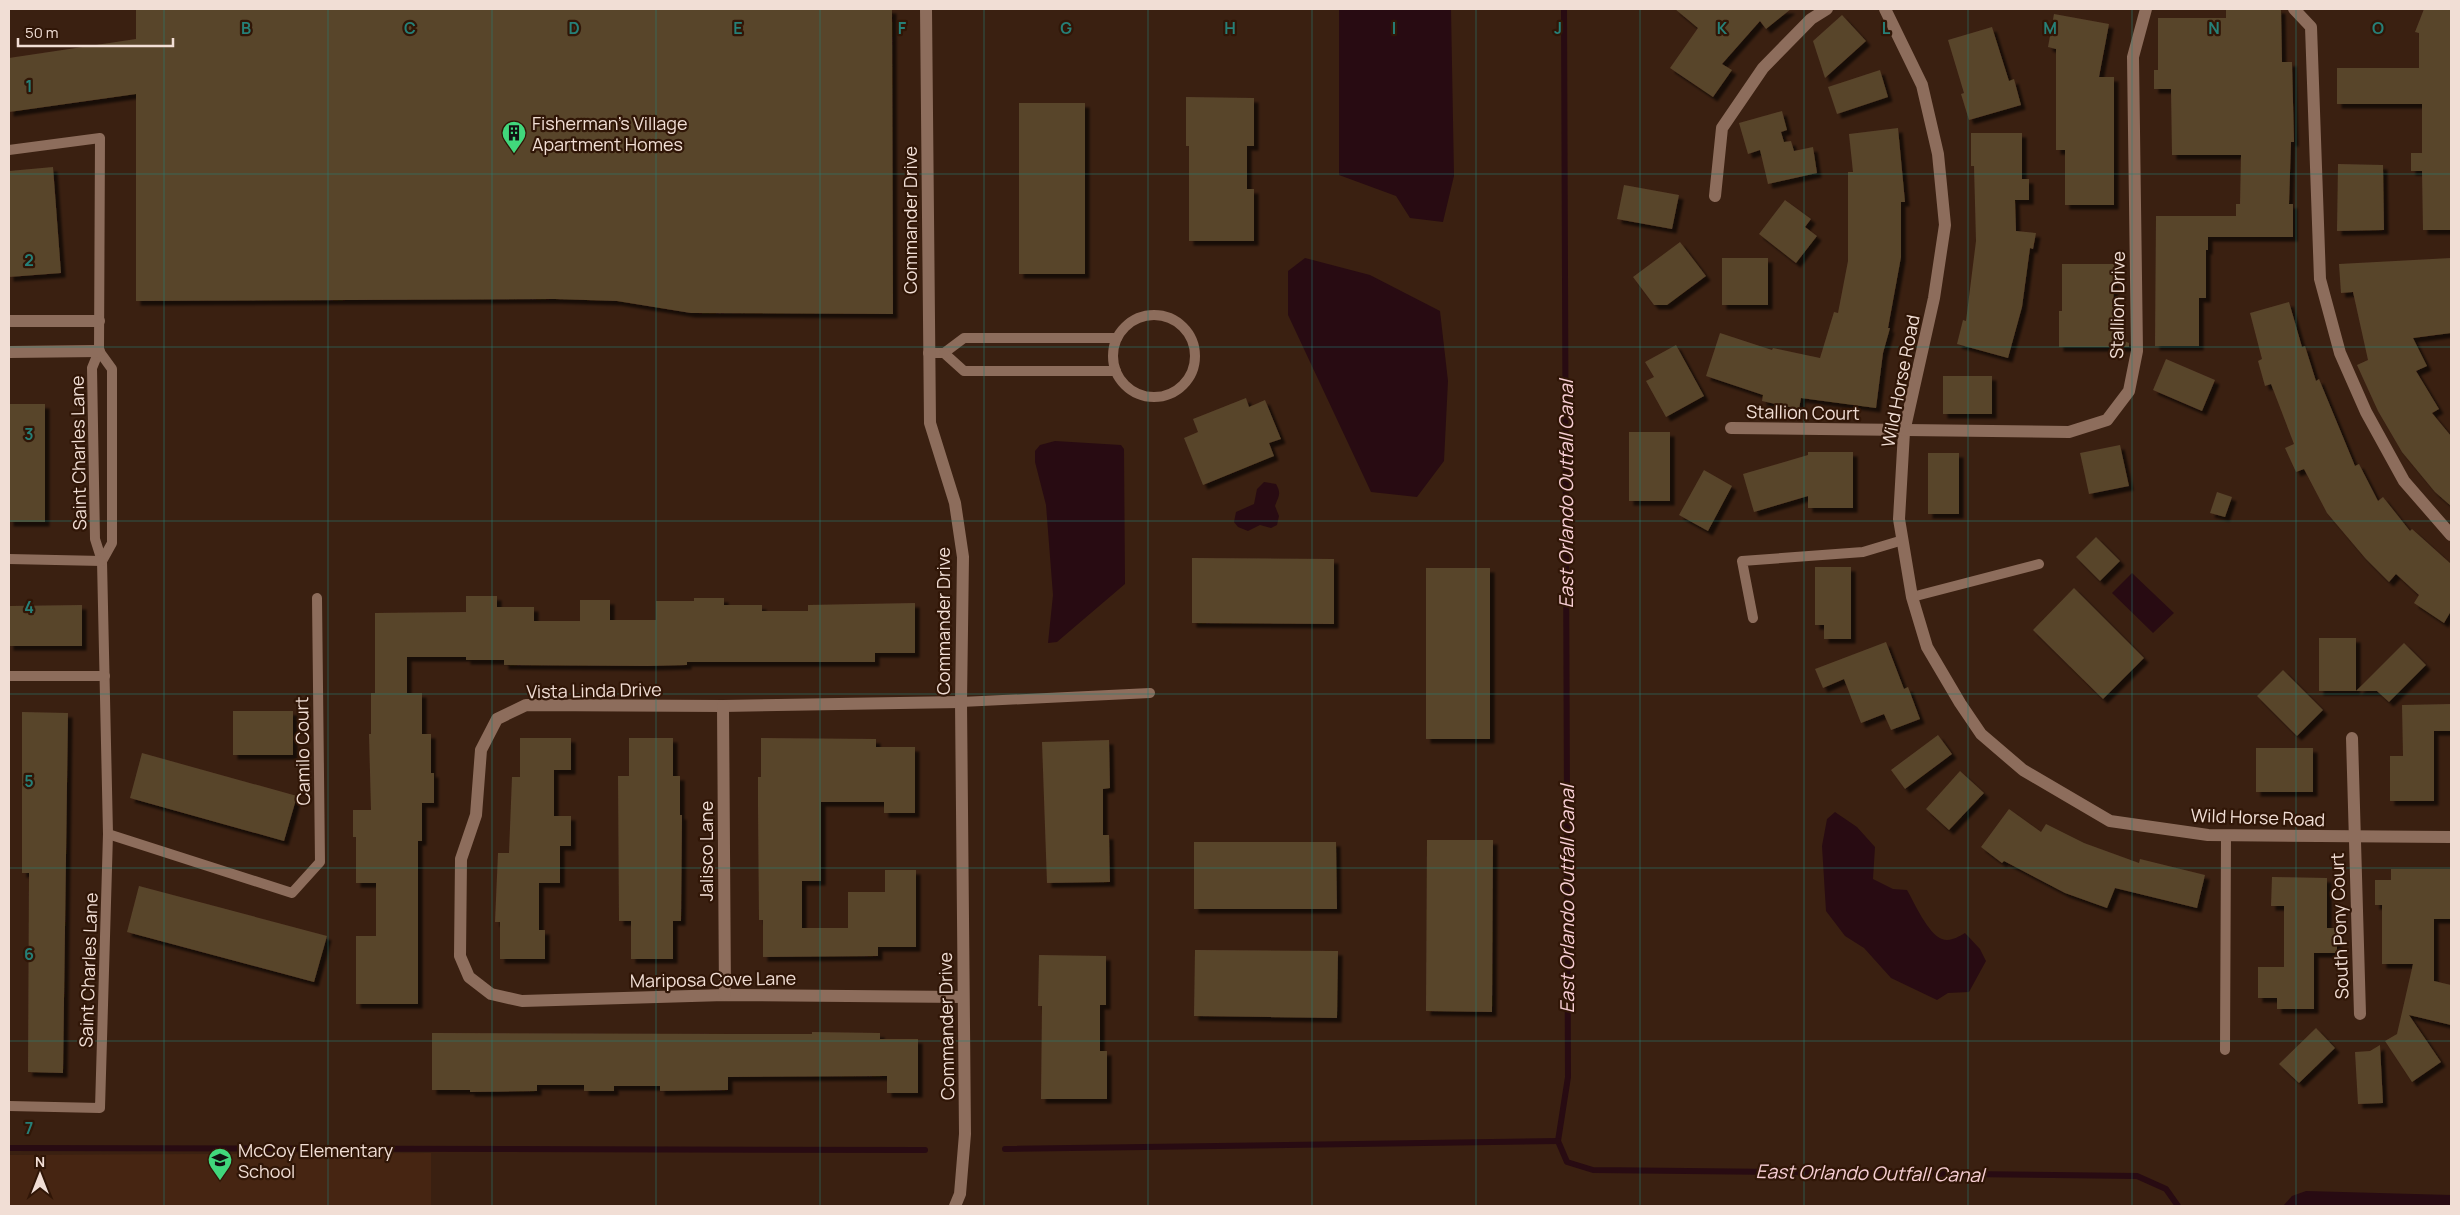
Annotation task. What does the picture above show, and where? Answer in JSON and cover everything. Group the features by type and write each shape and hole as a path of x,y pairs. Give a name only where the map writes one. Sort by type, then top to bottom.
{"street":[{"name":"Commander Drive","path":"926,9 930,423 954,503 963,557 961,702 966,1134 962,1177 955,1206"},
{"path":"1715,196 1722,128 1763,68 1811,20 1827,9"},
{"name":"Wild Horse Road","path":"1885,9 1922,85 1938,154 1945,224 1934,298 1904,432 1899,518 1912,597 1927,647 1981,734 2023,770 2110,821 2226,836 2451,837"},
{"name":"Stallion Drive","path":"1904,432 2069,432 2107,420 2129,391 2136,351 2133,57 2146,9"},
{"path":"2294,9 2311,27 2320,279 2340,353 2366,412 2404,481 2451,535"},
{"path":"9,321 99,321"},
{"path":"9,352 99,351"},
{"name":"Stallion Court","path":"1731,428 1904,432"},
{"name":"Vista Linda Drive","path":"469,977 460,956 461,859 476,815 481,750 497,719 526,705 722,706 961,702"},
{"name":"Jalisco Lane","path":"722,706 725,995"},
{"name":"South Pony Court","path":"2352,738 2360,1014"},
{"name":"Mariposa Cove Lane","path":"469,977 491,994 522,1001 725,995 963,997"}],"lane":[{"path":"9,150 100,138 99,351"},
{"path":"1156,315 1169,318 1181,325 1190,336 1195,349 1195,362 1190,375 1183,386 1167,395 1139,395 1122,382 1116,371 1114,357 1117,338 1130,323 1142,317 1156,315"},
{"path":"928,354 944,353 964,338 1117,338"},
{"name":"Saint Charles Lane","path":"9,1106 100,1108 108,834 102,561 95,539 92,378 92,368 99,351"},
{"name":"Saint Charles Lane","path":"99,351 112,369 112,543 102,561"},
{"path":"944,353 964,371 1116,371"},
{"path":"1753,618 1742,561 1863,552 1903,540"},
{"path":"9,559 102,561"},
{"path":"1912,597 2039,564"},
{"name":"Camilo Court","path":"108,834 292,893 320,862 317,598"},
{"path":"9,676 105,676"},
{"path":"961,702 1150,693"},
{"path":"2224,1050 2226,836"}],"shaded area":[{"path":"1339,9 1451,9 1454,176 1443,222 1410,218 1396,196 1339,175"},
{"path":"1305,258 1370,275 1440,311 1448,381 1444,461 1417,497 1371,492 1288,315 1288,271"},
{"path":"1055,441 1121,445 1124,449 1125,584 1057,642 1048,643 1053,595 1046,505 1035,462 1035,451 1040,445"},
{"path":"1264,482 1276,484 1279,490 1275,506 1279,516 1277,525 1271,528 1260,525 1248,531 1238,527 1234,522 1236,512 1254,504 1257,489"},
{"path":"2132,573 2174,613 2153,633 2112,593"},
{"path":"1835,812 1857,827 1875,847 1873,879 1893,889 1907,890 1917,909 1937,936 1948,940 1965,933 1980,949 1986,961 1969,992 1948,993 1937,1000 1891,978 1864,948 1845,936 1826,911 1822,846 1827,819"},
{"name":"McCoy Elementary School","path":"431,1153 431,1206 9,1206 9,1155"},
{"path":"2306,1191 2451,1195 2451,1206 2283,1206 2292,1196"}],"building":[{"name":"Fisherman's Village Apartment Homes","path":"136,9 892,9 893,314 691,313 617,301 555,299 136,301 136,94 9,112 9,58 136,39"},
{"path":"1675,9 1791,9 1766,29 1760,21 1722,64 1732,70 1713,97 1670,68 1698,28"},
{"path":"2226,9 2281,9 2282,62 2292,62 2294,142 2291,142 2289,204 2293,204 2293,237 2208,237 2208,250 2206,250 2206,298 2199,298 2199,346 2155,346 2156,216 2236,216 2236,204 2240,204 2241,155 2172,155 2171,89 2154,89 2154,70 2158,70 2158,18 2226,18"},
{"path":"2424,9 2451,9 2451,230 2423,230 2422,171 2411,171 2411,153 2422,153 2422,104 2337,104 2337,68 2419,68 2419,33 2415,32"},
{"path":"2054,14 2109,24 2099,77 2114,77 2114,205 2065,205 2065,150 2056,150 2056,49 2048,47"},
{"path":"1842,15 1866,41 1825,78 1813,41"},
{"path":"1992,27 2009,81 2014,79 2021,105 1969,120 1961,94 1964,93 1948,40"},
{"path":"1880,70 1888,97 1837,114 1828,87"},
{"path":"1186,97 1254,98 1254,146 1247,146 1247,189 1254,189 1254,241 1189,241 1189,146 1186,146"},
{"path":"1019,103 1085,103 1085,274 1019,274"},
{"path":"1782,111 1787,130 1781,132 1784,142 1791,141 1794,151 1813,147 1817,173 1768,184 1760,150 1748,154 1739,123"},
{"path":"1898,128 1905,202 1901,202 1901,257 1888,328 1890,328 1883,353 1876,408 1801,398 1799,409 1762,401 1763,395 1706,376 1720,333 1772,350 1773,348 1820,358 1834,312 1838,313 1848,261 1848,172 1853,172 1849,134"},
{"path":"1971,133 2022,133 2022,179 2029,179 2029,200 2015,200 2016,231 2036,233 2033,249 2030,248 2022,307 2008,358 1957,344 1963,320 1966,321 1976,241 1974,166 1971,166"},
{"path":"2338,164 2383,165 2384,230 2337,231"},
{"path":"53,167 61,273 9,277 9,171"},
{"path":"1624,185 1679,195 1672,229 1617,219"},
{"path":"1785,200 1811,219 1805,227 1817,236 1796,263 1759,234"},
{"path":"1680,242 1706,276 1667,305 1654,305 1633,277"},
{"path":"1722,258 1768,258 1768,305 1722,305"},
{"path":"2451,258 2451,333 2413,338 2427,366 2416,371 2439,409 2432,413 2451,436 2451,506 2435,492 2402,452 2378,411 2357,365 2368,360 2353,292 2341,293 2339,264"},
{"path":"2062,264 2114,264 2113,336 2129,343 2129,347 2059,347 2059,311 2062,311"},
{"path":"2289,302 2302,347 2305,346 2316,381 2319,379 2355,466 2359,464 2378,501 2383,497 2410,531 2412,529 2451,564 2451,611 2444,623 2414,603 2419,595 2396,574 2389,582 2366,559 2327,513 2304,469 2296,472 2285,448 2294,444 2271,384 2265,386 2258,361 2262,359 2250,313"},
{"path":"1676,345 1704,396 1666,417 1646,381 1654,377 1645,362"},
{"path":"2166,359 2215,380 2202,411 2153,390"},
{"path":"1943,376 1992,376 1992,414 1943,414"},
{"path":"1246,398 1249,407 1265,400 1281,439 1269,443 1274,456 1203,485 1184,438 1198,432 1193,419"},
{"path":"9,404 45,404 45,522 9,522"},
{"path":"1629,432 1670,432 1670,501 1629,501"},
{"path":"2120,445 2129,486 2089,494 2080,453"},
{"path":"1808,452 1853,452 1853,508 1808,508 1808,496 1754,512 1743,474 1808,455"},
{"path":"1928,453 1959,453 1959,514 1928,514"},
{"path":"1704,470 1732,486 1708,531 1679,515"},
{"path":"2217,492 2232,497 2225,517 2210,513"},
{"path":"2096,537 2120,561 2100,581 2076,557"},
{"path":"1192,558 1334,559 1334,624 1192,623"},
{"path":"1815,567 1851,567 1851,639 1824,639 1824,625 1815,625"},
{"path":"1426,568 1490,568 1490,739 1426,739"},
{"path":"2074,588 2144,658 2103,699 2033,630"},
{"path":"466,596 497,596 497,607 534,607 534,621 580,621 580,600 610,600 610,620 656,620 656,601 694,601 694,598 724,598 724,605 762,605 762,611 808,611 808,605 915,603 915,653 875,653 875,662 687,662 687,665 648,666 504,665 504,660 466,660 466,657 407,657 407,693 422,693 422,734 431,734 431,773 434,773 434,803 422,803 422,841 418,841 418,1004 356,1004 356,936 376,936 376,883 356,883 356,837 353,837 353,810 371,810 369,734 371,734 371,693 375,693 375,613 466,612"},
{"path":"82,605 82,646 9,646 9,606"},
{"path":"2319,638 2356,638 2356,691 2319,691"},
{"path":"1886,642 1904,689 1908,687 1920,719 1891,730 1884,714 1861,723 1844,679 1823,688 1815,669"},
{"path":"2404,643 2426,665 2389,702 2377,691 2356,691"},
{"path":"2283,670 2323,710 2297,736 2257,696"},
{"path":"2451,704 2451,731 2434,731 2434,801 2390,801 2390,756 2403,756 2402,705"},
{"path":"233,711 293,711 293,755 233,755"},
{"path":"22,712 68,713 63,1073 28,1072 29,873 22,873"},
{"path":"1938,735 1952,754 1905,789 1891,770"},
{"path":"520,738 571,738 571,770 554,770 554,816 571,816 571,846 560,846 560,883 539,883 539,930 545,930 545,959 500,959 500,922 495,922 498,853 509,853 512,777 520,777"},
{"path":"629,738 673,738 673,776 680,776 680,815 682,815 681,921 673,921 673,959 631,959 631,921 619,921 618,776 629,776"},
{"path":"761,738 876,739 876,747 915,747 915,813 884,813 884,802 821,802 821,881 802,881 802,928 848,928 848,892 885,892 885,870 916,870 916,947 878,947 878,956 763,957 763,920 759,920 758,777 761,777"},
{"path":"1109,740 1110,788 1103,789 1103,835 1109,835 1110,882 1047,883 1042,742"},
{"path":"2256,748 2313,748 2313,792 2256,792"},
{"path":"142,753 297,796 284,841 130,798"},
{"path":"1960,771 1984,793 1949,830 1926,809"},
{"path":"2009,809 2041,832 2046,824 2084,843 2139,863 2140,859 2205,875 2197,908 2115,888 2107,908 2065,893 2004,861 2002,863 1981,847"},
{"path":"1427,840 1493,840 1492,1012 1426,1011"},
{"path":"1194,842 1336,842 1337,909 1194,909"},
{"path":"2391,869 2450,869 2450,919 2434,919 2434,981 2451,985 2451,1025 2409,1015 2441,1062 2412,1082 2385,1041 2397,1034 2413,964 2382,964 2382,905 2375,905 2375,880 2391,880"},
{"path":"2272,877 2327,878 2327,928 2337,928 2337,953 2314,953 2314,1009 2277,1009 2277,998 2258,998 2258,967 2284,967 2284,906 2271,906"},
{"path":"139,886 327,936 314,982 127,932"},
{"path":"1195,950 1338,951 1337,1018 1194,1016"},
{"path":"1039,955 1106,956 1106,1005 1100,1005 1100,1051 1107,1051 1107,1099 1041,1099 1042,1006 1038,1006"},
{"path":"2316,1028 2335,1048 2299,1083 2279,1064"},
{"path":"812,1032 880,1033 880,1039 918,1039 918,1093 887,1093 887,1076 728,1077 728,1090 660,1091 660,1086 614,1086 614,1091 584,1091 584,1085 537,1085 537,1091 470,1092 470,1090 432,1090 432,1033 812,1034"},
{"path":"2380,1045 2383,1103 2358,1104 2355,1052 2370,1051"}],"waterway":[{"name":"East Orlando Outfall Canal","path":"1564,9 1568,1077 1558,1141 1567,1162 1593,1170 2137,1176 2166,1189 2178,1206"},
{"path":"1005,1149 1558,1141"},
{"path":"9,1148 925,1150"}],"place":[{"name":"Fisherman's Village Apartment Homes","path":"514,154"},
{"name":"McCoy Elementary School","path":"220,1181"}]}
